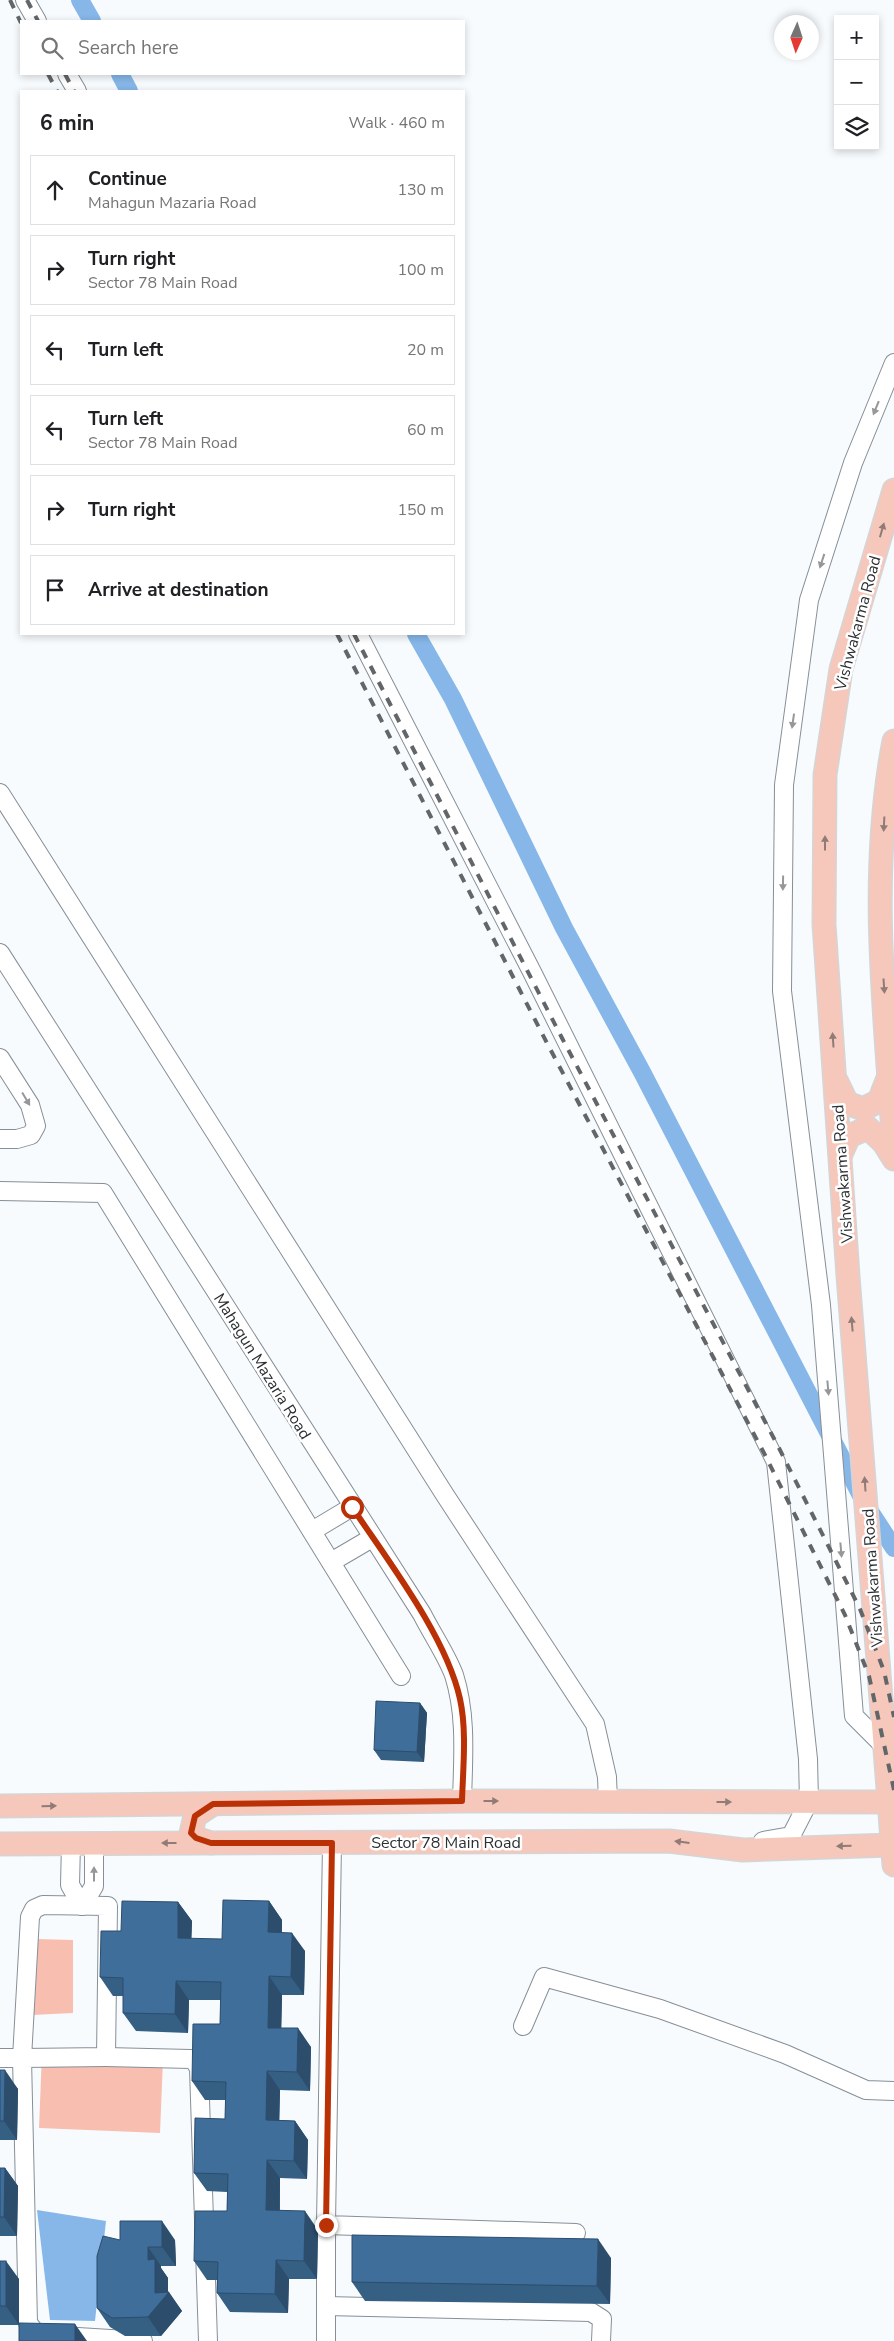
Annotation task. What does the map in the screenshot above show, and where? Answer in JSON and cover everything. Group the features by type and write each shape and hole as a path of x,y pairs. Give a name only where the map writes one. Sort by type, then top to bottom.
{"main road":[{"name":"Vishwakarma Road","path":"893,1855 824,924 825,776 841,669 894,490"},
{"path":"894,741 887,779 879,912 894,1147"},
{"path":"836,1079 847,1103 863,1109 880,1101 889,1074"},
{"path":"841,1154 849,1136 868,1128 884,1143 894,1159"},
{"path":"0,1806 462,1801 889,1802"},
{"path":"211,1843 196,1838 191,1833 195,1816 213,1804"},
{"name":"Sector 78 Main Road","path":"0,1844 669,1841 744,1850 893,1855"}],"street":[{"path":"25,0 36,20"},
{"path":"68,75 76,90"},
{"path":"885,1747 854,1716 821,1305 782,991 784,785 809,600 853,463 894,363"},
{"path":"359,635 536,980 776,1462 808,1759 809,1801 791,1836 757,1843 744,1850"},
{"path":"0,793 440,1487 596,1724 607,1777 608,1802"},
{"name":"Mahagun Mazaria Road","path":"0,952 127,1149 352,1507 422,1614 453,1674 463,1722 462,1801"},
{"path":"0,1058 30,1105 36,1126 30,1135 17,1139 0,1138"},
{"path":"0,1191 104,1193 401,1676"},
{"path":"312,1531 352,1507"},
{"path":"331,1562 372,1538"},
{"path":"71,1843 70,1885 82,1906"},
{"path":"82,1906 94,1886 94,1843"},
{"path":"326,2341 332,1843"},
{"path":"106,2057 108,1906 42,1905 34,1909 30,1918 22,2058 28,2323 35,2332 45,2335 143,2341"},
{"path":"523,2026 544,1977 660,2009 785,2054 866,2090 894,2091"},
{"path":"0,2058 106,2057 191,2059 196,2063 199,2069 208,2341"},
{"path":"326,2225 576,2233"},
{"path":"326,2306 591,2312 602,2319 601,2341"}],"shaded area":[{"path":"36,1939 73,1940 73,2013 32,2015"},
{"path":"42,2053 163,2060 160,2133 39,2128"}],"water":[{"path":"37,2210 106,2221 95,2321 50,2320"}],"building":[{"path":"376,1701 420,1703 417,1752 374,1750"},
{"path":"223,1900 269,1901 268,1932 292,1933 291,1977 269,1976 268,2028 298,2028 297,2072 267,2071 266,2120 295,2121 294,2161 267,2160 266,2210 305,2211 304,2261 276,2260 275,2294 217,2293 218,2262 194,2261 195,2211 227,2211 228,2174 194,2173 195,2118 225,2119 226,2082 192,2081 193,2024 220,2024 221,1982 176,1981 175,2014 123,2013 123,1978 100,1977 101,1931 121,1931 122,1901 178,1902 178,1938 222,1939"},
{"path":"0,2070 5,2070 4,2121 0,2121"},
{"path":"0,2168 5,2168 4,2217 0,2217"},
{"path":"120,2221 162,2221 162,2247 148,2247 148,2260 155,2259 155,2293 169,2292 148,2317 112,2318 97,2308 97,2256 103,2236 120,2240"},
{"path":"352,2235 598,2239 597,2286 352,2282"},
{"path":"0,2261 6,2261 6,2306 0,2306"},
{"path":"19,2323 75,2324 75,2341 19,2341"}],"waterway":[{"path":"80,0 91,20"},
{"path":"121,75 128,90"},
{"path":"417,635 453,699 564,928 642,1072 867,1507 894,1548"}],"railway":[{"path":"10,0 20,21"},
{"path":"27,0 37,20"},
{"path":"49,75 56,90"},
{"path":"66,75 73,90"},
{"path":"338,635 548,1045 765,1455 845,1615 869,1676 894,1790"},
{"path":"355,635 562,1038 779,1448 860,1609 884,1671 894,1717"}],"route":[{"path":"326,2225 332,1843 211,1843 196,1838 191,1833 195,1816 213,1804 462,1801 463,1722 460,1700 453,1674 422,1614 352,1507"}]}
